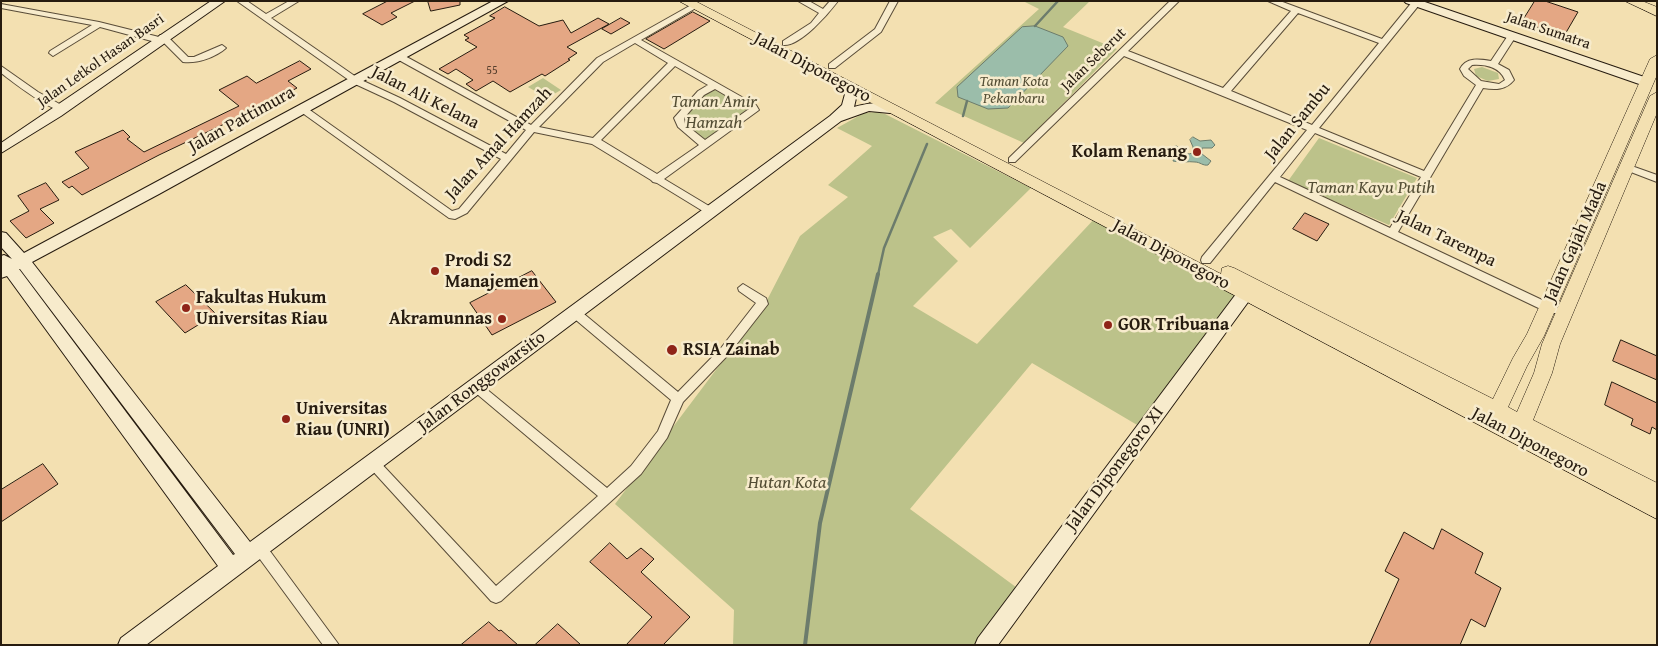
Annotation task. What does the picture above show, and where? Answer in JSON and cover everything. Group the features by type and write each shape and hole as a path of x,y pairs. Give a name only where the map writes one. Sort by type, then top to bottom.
{"main road":[{"path":"1631,1 1657,11"},
{"path":"1657,2 1655,4 1657,11"},
{"name":"Jalan Diponegoro","path":"694,3 757,33 845,86 890,109 1132,228 1206,260 1494,417"},
{"name":"Jalan Diponegoro","path":"757,33 786,43 1012,160 1245,294 1520,430 1657,492"},
{"name":"Jalan Gajah Mada","path":"1494,417 1648,103 1646,82 1657,59"},
{"name":"Jalan Gajah Mada","path":"1520,430 1543,373 1551,344 1619,164"},
{"name":"Jalan Diponegoro","path":"1520,430 1657,510"}],"street":[{"name":"Jalan Letkol Hasan Basri","path":"2,148 62,109 161,38 219,1"},
{"name":"Jalan Ali Kelana","path":"241,1 267,17 352,78 507,158"},
{"path":"267,17 295,1"},
{"name":"Jalan Pattimura","path":"8,258 352,78 486,1"},
{"name":"Jalan Pattimura","path":"8,258 304,110 352,78 400,57 502,1"},
{"path":"802,1 825,13"},
{"path":"786,43 814,25 834,1"},
{"path":"832,66 878,30 894,1"},
{"name":"Jalan Seberut","path":"1012,160 1175,1"},
{"path":"1272,1 1383,42"},
{"name":"Jalan Sumatra","path":"1413,2 1646,82"},
{"name":"Jalan Sambu","path":"1206,260 1274,178 1413,2"},
{"name":"Jalan Amal Hamzah","path":"304,110 449,214 455,215 463,211 532,129 600,60 694,3"},
{"path":"1,6 99,24 161,38 186,60 195,60 222,48"},
{"path":"1225,92 1296,10"},
{"path":"53,53 99,24"},
{"path":"1493,64 1512,36"},
{"path":"635,40 712,86 753,107 754,110 656,180"},
{"path":"1122,52 1225,92 1426,175"},
{"path":"400,57 532,129 595,141 656,180 710,211"},
{"path":"1479,62 1493,64 1509,76 1508,84 1497,86 1481,84 1466,73 1465,66 1479,62"},
{"path":"595,141 673,63"},
{"path":"1,69 35,94 62,109"},
{"path":"1392,233 1481,84"},
{"path":"705,145 680,125 679,118 701,93 712,86"},
{"name":"Jalan Ronggowarsito","path":"835,119 851,102 851,94 845,86"},
{"name":"Jalan Ronggowarsito","path":"128,645 835,119 848,112 868,107 890,109"},
{"path":"1619,164 1657,179"},
{"name":"Jalan Tarempa","path":"1274,178 1563,314"},
{"path":"8,258 332,645"},
{"path":"8,258 231,568"},
{"path":"373,464 496,596 636,470 663,434 678,399 725,351 762,304 762,301 743,288"},
{"name":"Jalan Diponegoro XI","path":"985,645 1245,294"},
{"path":"574,312 678,399"},
{"path":"475,386 608,496"}],"green space":[{"name":"Taman Kota Pekanbaru","path":"1023,1 1090,1 1063,27 1117,49 1024,143 935,103 1039,9"},
{"path":"1482,67 1498,73 1499,79 1488,81 1476,76 1474,69"},
{"path":"543,78 561,90 547,98 528,87"},
{"name":"Taman Amir Hamzah","path":"713,86 753,107 705,145 679,118"},
{"name":"Hutan Kota","path":"876,112 885,114 1031,188 970,248 951,229 933,237 958,261 913,306 977,344 1097,216 1245,294 1144,429 1032,363 910,509 1024,593 988,645 733,645 734,610 615,504 764,306 800,236 848,197 828,185 872,146 837,128 864,113"},
{"name":"Taman Kayu Putih","path":"1319,138 1417,178 1389,225 1288,181"}],"shaded area":[{"path":"1035,26 1063,37 1068,46 1008,108 988,109 958,97 957,87 1022,27"},
{"path":"1193,137 1200,141 1211,140 1215,145 1212,148 1202,148 1202,154 1211,161 1208,165 1197,162 1173,161 1175,155 1170,147 1177,146 1185,154 1193,153 1190,140"}],"building":[{"path":"388,1 415,1 391,13 397,17 382,25 363,14"},
{"path":"428,1 460,1 460,5 431,11"},
{"path":"1535,1 1545,1 1578,12 1564,36 1522,22"},
{"path":"505,7 539,26 563,20 571,33 598,18 609,24 567,47 577,53 568,59 570,60 545,76 542,74 510,92 493,81 476,91 466,84 473,80 456,69 448,74 439,69 477,47 465,40 469,38 464,35 495,18 490,16"},
{"path":"693,12 710,21 664,49 646,39"},
{"path":"621,18 630,23 611,34 602,29"},
{"path":"300,61 311,69 288,81 297,88 260,107 159,155 82,195 72,186 69,188 62,182 89,168 75,152 123,130 130,137 127,139 144,152 239,106 219,90 247,76 256,83"},
{"path":"46,183 59,200 40,209 54,223 26,238 10,221 29,211 18,196"},
{"path":"1305,213 1329,224 1317,241 1293,229"},
{"name":"Akramunnas","path":"532,271 556,302 492,335 470,303"},
{"name":"Fakultas Hukum Universitas Riau","path":"186,285 216,314 185,333 156,302"},
{"path":"1621,340 1657,356 1657,380 1613,361"},
{"path":"1612,382 1657,403 1657,430 1652,427 1650,434 1631,425 1633,419 1605,405"},
{"path":"43,464 58,484 1,522 1,490"},
{"path":"1442,529 1483,553 1475,573 1501,588 1485,627 1471,619 1460,645 1369,645 1399,579 1385,571 1404,532 1433,549"},
{"path":"610,543 627,559 641,548 654,559 641,572 690,617 663,645 626,645 652,617 590,562"},
{"path":"489,622 499,631 501,630 518,645 461,645"},
{"path":"558,624 581,645 535,645"}],"waterway":[{"path":"1035,26 1058,1"},
{"path":"963,116 967,101"},
{"path":"878,275 884,248 927,144"},
{"path":"805,645 820,523 878,274"}],"place":[{"name":"Kolam Renang","path":"1197,152"},
{"name":"Prodi S2 Manajemen","path":"435,271"},
{"name":"Fakultas Hukum Universitas Riau","path":"186,308"},
{"name":"Akramunnas","path":"502,319"},
{"name":"GOR Tribuana","path":"1108,325"},
{"name":"RSIA Zainab","path":"672,350"},
{"name":"Universitas Riau (UNRI)","path":"286,419"}]}
